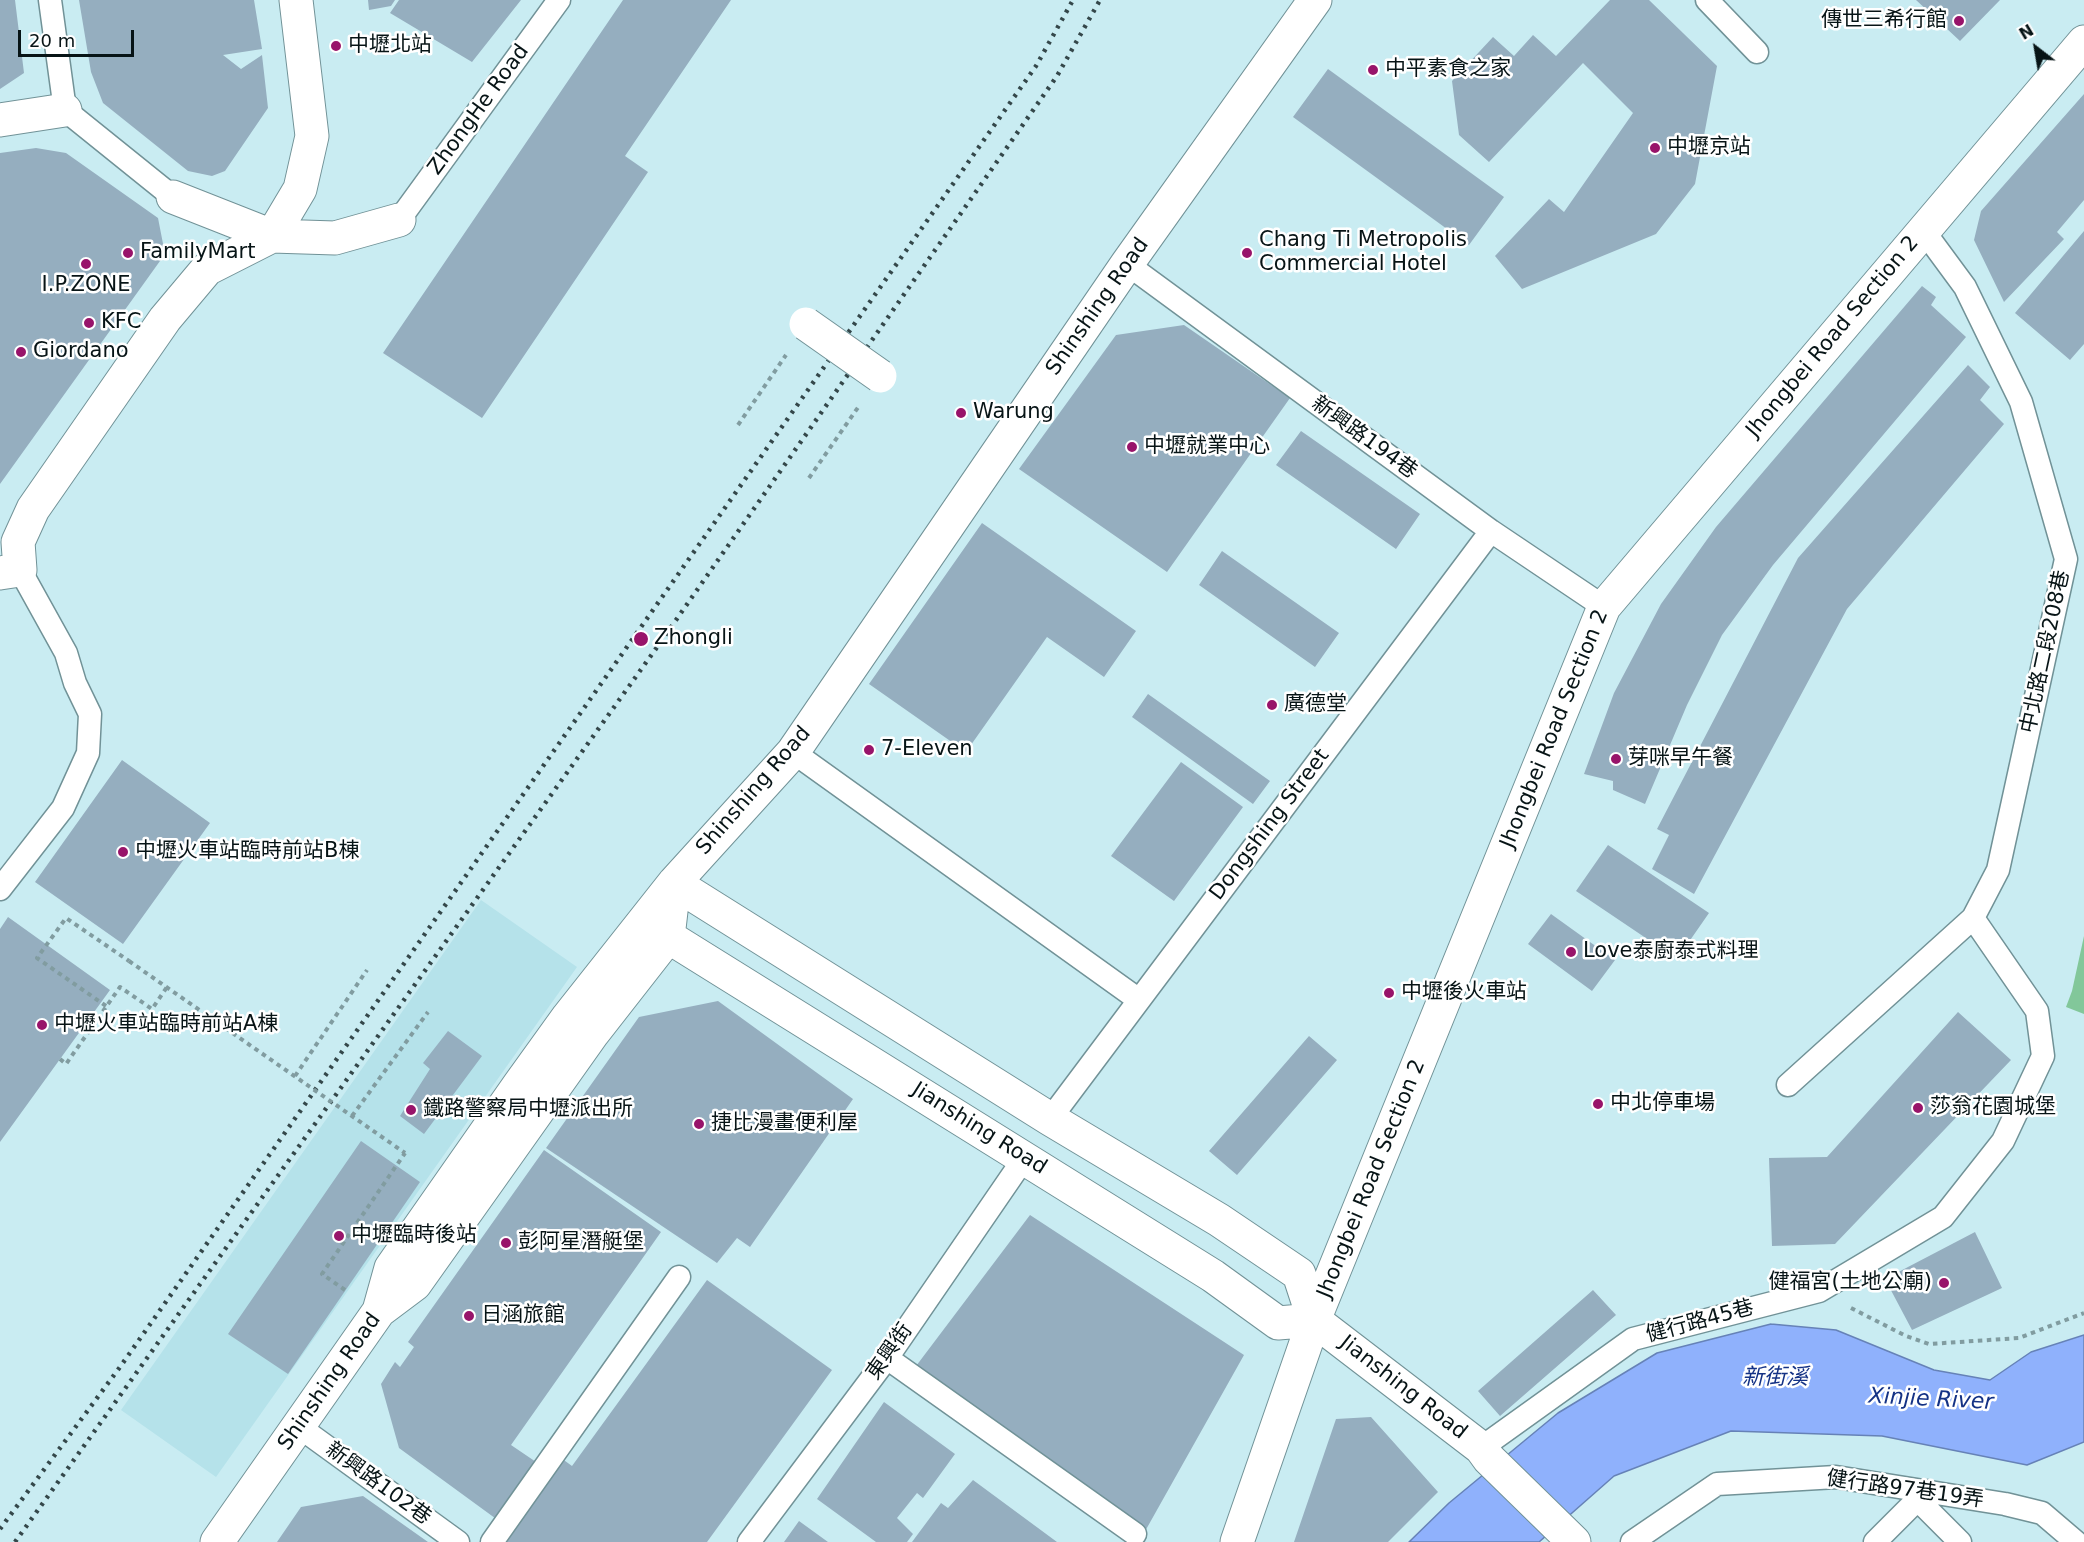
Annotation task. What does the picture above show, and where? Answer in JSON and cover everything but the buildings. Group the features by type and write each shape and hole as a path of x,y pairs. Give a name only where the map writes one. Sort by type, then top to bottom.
{"street":[{"path":"10,571 18,543 33,509 165,319 207,269 272,236 300,189 312,136 296,0"},
{"name":"Shinshing Road","path":"217,1542 379,1311 415,1284 593,1033 656,929 674,883 793,752 1127,264 1315,0"},
{"name":"Jhongbei Road Section 2","path":"1238,1542 1314,1320 1604,607 2084,42"},
{"path":"0,120 65,110"},
{"path":"173,197 272,236 335,238 399,220"},
{"path":"806,324 880,376"},
{"path":"674,883 1050,1119 1219,1220 1299,1274 1314,1320"},
{"path":"379,1311 391,1268 568,1017 656,929"},
{"name":"Jianshing Road","path":"656,929 1214,1276 1278,1323 1314,1320 1485,1454 1573,1541"}],"lane":[{"path":"50,0 65,110 173,197"},
{"name":"ZhongHe Road","path":"399,220 560,0"},
{"path":"1707,0 1757,52"},
{"name":"中北路二段208巷","path":"1923,230 1965,287 2021,402 2066,559 1998,870 1973,918"},
{"name":"新興路194巷","path":"1127,264 1491,531 1604,607"},
{"name":"Dongshing Street","path":"1050,1119 1491,531"},
{"path":"0,890 63,808 88,753 90,714 75,683 66,652 10,571"},
{"path":"793,752 1139,1000"},
{"path":"1788,1085 1973,918"},
{"name":"健行路45巷","path":"1485,1454 1633,1339 1819,1291 1943,1217 2003,1141 2043,1056 2037,1011 1973,918"},
{"name":"東興街","path":"749,1542 887,1358 1025,1157"},
{"path":"492,1542 679,1277"},
{"path":"887,1358 1135,1534"},
{"name":"新興路102巷","path":"298,1426 458,1542"},
{"name":"健行路97巷19弄","path":"1632,1542 1717,1484 1836,1477 1922,1495 2005,1504 2042,1513 2076,1542"},
{"path":"1875,1542 1922,1495 1960,1542"}],"path":[{"path":"738,425 806,324"},
{"path":"809,478 880,376"},
{"path":"106,1006 37,958 66,918 405,1153 322,1274 345,1290"},
{"path":"295,1076 367,970"},
{"path":"60,1059 66,1064 120,987 152,1009 167,987"},
{"path":"352,1116 429,1012"},
{"path":"1819,1291 1906,1336 1929,1344 2019,1338 2084,1313"}],"shaded area":[{"path":"481,900 577,967 216,1477 121,1410"}],"green space":[{"path":"2084,936 2084,1014 2066,1007 2072,991"}],"water":[{"name":"新街溪","path":"1771,1324 1836,1330 1934,1370 1990,1380 2031,1352 2084,1335 2084,1442 2027,1465 1882,1436 1731,1431 1614,1476 1539,1542 1409,1542 1449,1503 1558,1413 1657,1353"}],"railway":[{"path":"0,1529 120,1367 1036,66 1073,0"},
{"path":"15,1542 655,650 1057,76 1100,0"}],"place":[{"name":"傳世三希行館","path":"1959,21"},
{"name":"中壢北站","path":"336,46"},
{"name":"中平素食之家","path":"1373,70"},
{"name":"中壢京站","path":"1655,148"},
{"name":"FamilyMart","path":"128,253"},
{"name":"Chang Ti Metropolis Commercial Hotel","path":"1247,253"},
{"name":"I.P.ZONE","path":"86,264"},
{"name":"KFC","path":"89,323"},
{"name":"Giordano","path":"21,352"},
{"name":"Warung","path":"961,413"},
{"name":"中壢就業中心","path":"1132,447"},
{"name":"Zhongli","path":"641,639"},
{"name":"廣德堂","path":"1272,705"},
{"name":"7-Eleven","path":"869,750"},
{"name":"芽咪早午餐","path":"1616,759"},
{"name":"中壢火車站臨時前站B棟","path":"123,852"},
{"name":"Love泰廚泰式料理","path":"1571,952"},
{"name":"中壢後火車站","path":"1389,993"},
{"name":"中壢火車站臨時前站A棟","path":"42,1025"},
{"name":"中北停車場","path":"1598,1104"},
{"name":"莎翁花園城堡","path":"1918,1108"},
{"name":"鐵路警察局中壢派出所","path":"411,1110"},
{"name":"捷比漫畫便利屋","path":"699,1124"},
{"name":"中壢臨時後站","path":"339,1236"},
{"name":"彭阿星潛艇堡","path":"506,1243"},
{"name":"健福宮(土地公廟)","path":"1944,1283"},
{"name":"日涵旅館","path":"469,1316"}],"water label":[{"name":"Xinjie River","path":"1931,1400"}]}
